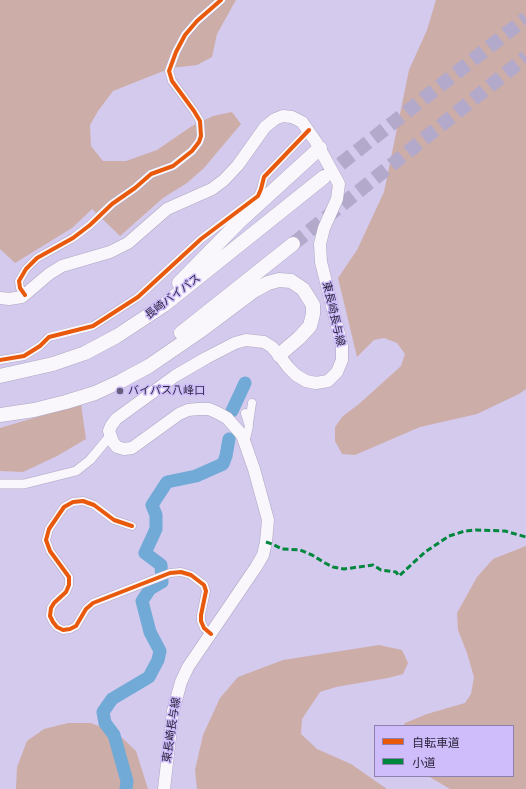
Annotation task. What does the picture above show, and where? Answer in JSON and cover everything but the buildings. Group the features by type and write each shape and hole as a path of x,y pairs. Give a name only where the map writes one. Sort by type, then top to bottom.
{"highway":[{"path":"147,317 240,221 320,148"},
{"name":"長崎バイパス","path":"0,376 53,364 85,353 117,336 147,317 324,177"},
{"path":"0,408 62,396 116,375 165,345 227,298 293,244"},
{"path":"0,415 34,410 66,402 96,392 121,381 149,366 203,329 255,290 268,283 279,280 291,281 303,289 313,306 313,314 310,326 299,338 279,355"},
{"path":"183,342 227,298"}],"main road":[{"name":"東長崎長与線","path":"25,295 49,274 62,266 110,252 128,243 167,209 212,189 224,180 238,165 265,127 275,119 283,116 292,117 302,122 309,130 339,184 337,199 324,228 320,244 321,262 342,346 342,360 337,372 328,381 316,383 306,381 296,375 279,355 264,342 246,340 235,343 175,376 116,419 109,431 110,436 117,447 124,449 132,448 179,414 193,409 209,409 227,418 242,435 254,469 268,520 263,555 250,579 188,667 181,682 172,711 164,789"},
{"path":"0,298 9,299 25,295"}],"street":[{"path":"25,295 20,288 19,281 26,269 37,258 74,238 112,204 135,188 151,174 173,166 192,151 199,142 202,136 200,121 172,81 169,71 176,52 185,35 197,21 221,0"},
{"path":"0,360 24,356 40,346 49,337 93,326 138,297 201,239 258,196 264,177 309,130"},
{"path":"245,444 252,403"},
{"path":"245,413 249,426"},
{"path":"0,484 24,484 76,471 90,460 110,436"},
{"path":"132,526 114,520 94,505 83,501 73,502 64,507 49,530 46,540 50,551 68,577 66,592 50,608 50,616 53,622 64,630 70,629 76,626 86,610 93,603 170,573 181,572 191,574 204,585 206,591 200,615 204,628 210,634"}],"shaded area":[{"path":"0,0 236,0 217,34 212,57 197,65 171,68 113,91 98,111 90,125 91,146 103,161 126,161 157,150 192,126 213,116 232,112 241,124 204,168 187,183 163,198 120,236 92,209 72,228 15,263 0,249"},
{"path":"436,0 526,0 526,389 519,394 477,414 420,427 355,455 342,454 335,441 335,427 343,416 359,404 401,366 405,354 397,343 384,338 374,340 357,357 338,278 357,250 384,192 409,70 427,30"},
{"path":"81,404 86,439 57,456 23,472 0,471 0,428"},
{"path":"526,546 526,789 450,789 430,777 514,777 514,725 404,725 405,723 427,714 465,703 471,694 474,677 458,630 457,613 477,577 493,559"},
{"path":"379,645 402,650 408,663 403,674 336,687 320,692 302,719 301,734 317,749 351,764 387,789 197,789 195,770 203,735 220,698 238,677 283,660"},
{"path":"68,723 91,723 118,734 136,751 148,789 16,789 17,767 27,741 44,729"}],"waterway":[{"path":"232,411 245,383"},
{"path":"126,789 127,781 114,735 105,723 103,712 112,699 149,677 158,660 160,651 150,632 142,601 150,589 162,582 161,565 145,553 156,529 156,515 152,505 167,482 196,476 223,464 229,439"}],"tunnel":[{"path":"324,177 526,18"},
{"path":"293,244 526,57"}],"marked path":[{"path":"266,542 282,549 300,550 333,567 344,569 373,565 381,570 396,572 399,576 425,552 449,536 465,531 505,531 526,537"}],"cycle path":[{"path":"25,295 20,288 19,281 26,269 37,258 73,238 90,225 112,204 135,188 151,174 173,166 192,151 199,142 201,136 200,121 172,81 169,71 176,52 185,35 197,21 221,0"},
{"path":"0,360 24,356 40,346 49,337 93,326 138,297 201,239 258,196 264,177 309,130"},
{"path":"132,526 114,520 94,505 83,501 73,502 64,507 49,529 46,540 50,551 69,577 69,585 66,592 54,603 51,608 50,616 53,622 57,627 63,630 70,629 76,626 86,609 93,603 170,573 181,572 191,575 204,585 206,591 201,621 204,628 211,634"}],"place":[{"name":"バイパス八峰口","path":"120,391"}]}
